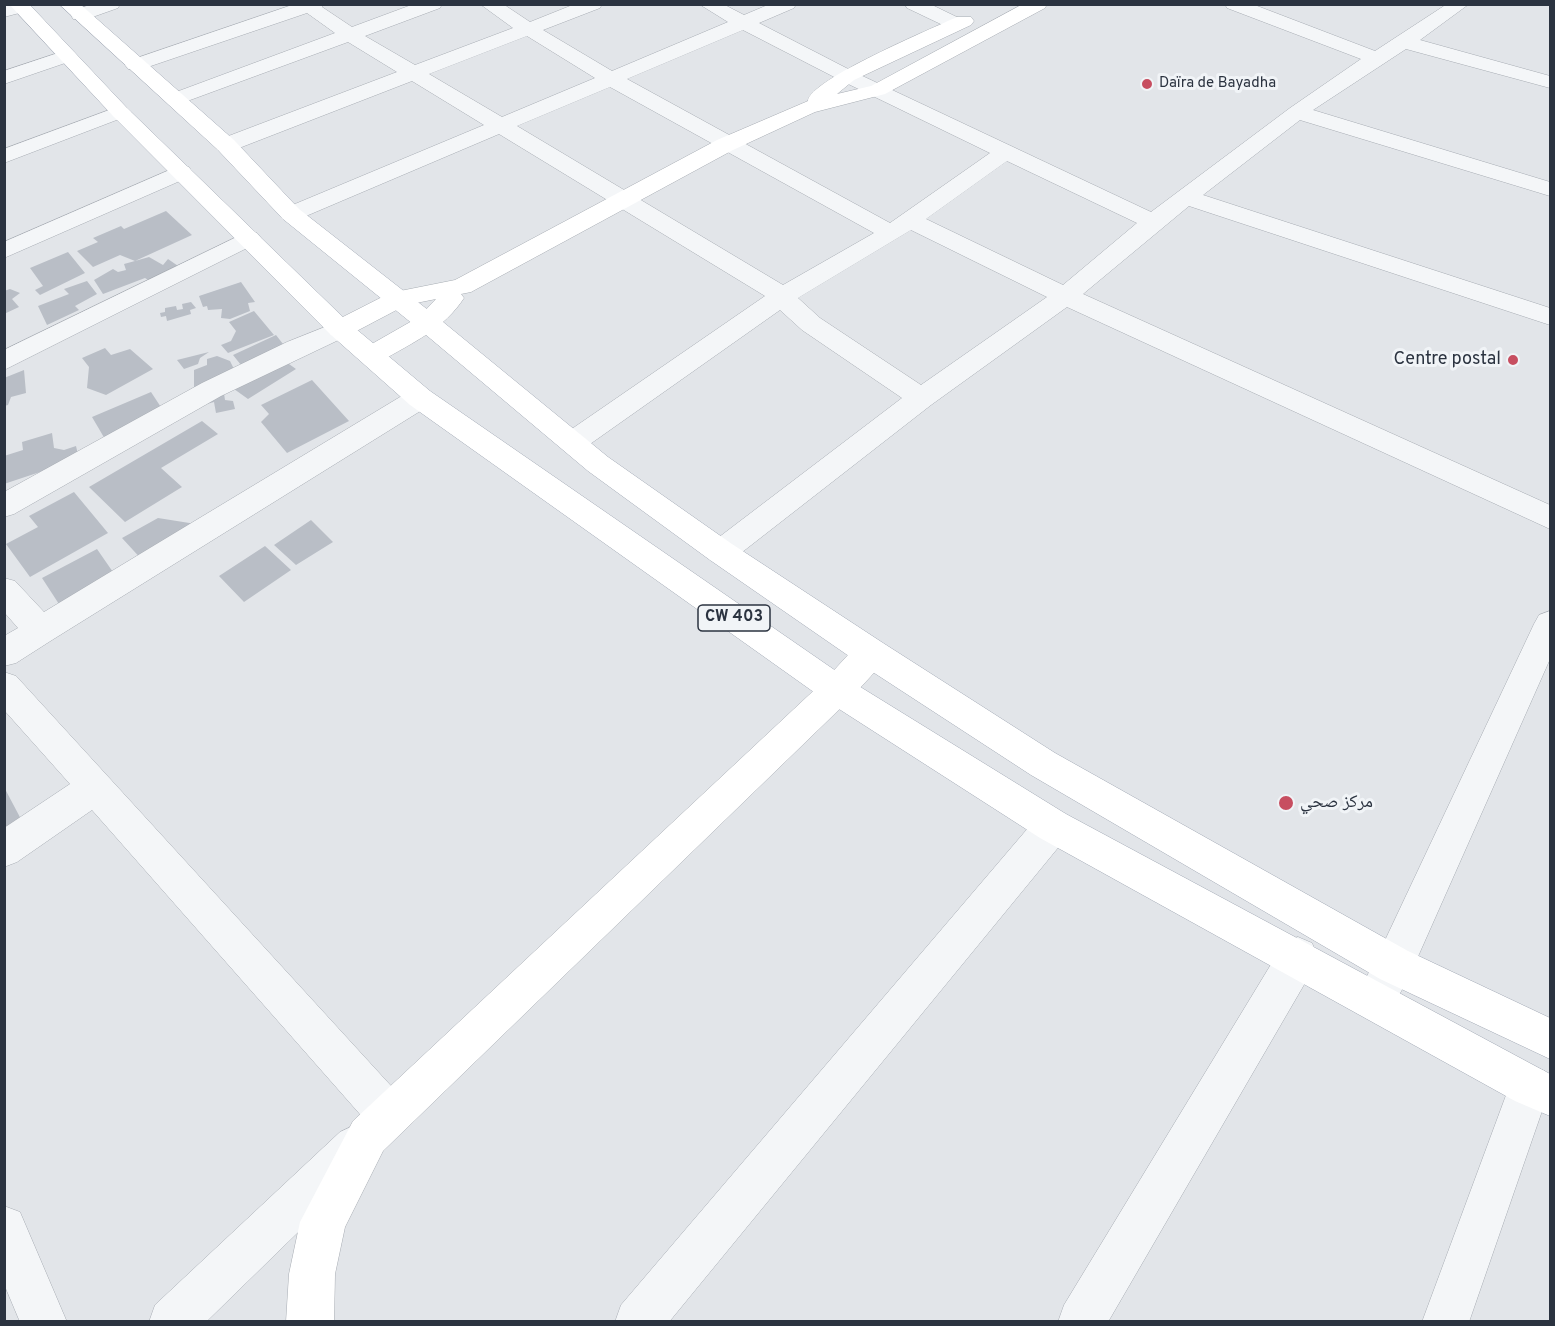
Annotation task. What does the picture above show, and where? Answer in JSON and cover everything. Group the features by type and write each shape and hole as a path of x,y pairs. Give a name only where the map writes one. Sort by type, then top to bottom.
{"main road":[{"path":"340,328 399,299 462,286 726,145 808,107 878,90 1038,4"},
{"name":"CW 403","path":"14,7 67,56 120,112 340,328 420,398 837,690 1053,826 1540,1090"},
{"path":"808,107 823,92 847,76 985,9"},
{"name":"CW 403","path":"74,10 226,145 291,214 399,299 598,464 722,552 871,653 1043,764 1394,965 1551,1039"},
{"path":"372,356 428,323 462,286"},
{"path":"310,1322 312,1274 323,1222 378,1125 837,690 871,653"}],"street":[{"path":"74,10 111,4"},
{"path":"175,99 433,4"},
{"path":"489,4 609,80 726,145 900,226 1065,296 1551,518"},
{"path":"226,145 593,4"},
{"path":"708,4 847,76 1004,153 1154,222"},
{"path":"291,214 787,4"},
{"path":"914,4 956,24"},
{"path":"1234,4 1376,58"},
{"path":"722,552 921,398 1065,296 1154,222 1297,112 1460,4"},
{"path":"135,65 310,5 350,35 620,200 783,296 791,307 811,324 921,398"},
{"path":"1404,42 1551,82"},
{"path":"4,78 67,56"},
{"path":"4,157 120,112"},
{"path":"1297,112 1551,189"},
{"path":"573,442 783,296 900,226 1004,153"},
{"path":"4,251 181,172"},
{"path":"1186,197 1551,317"},
{"path":"4,361 249,238"},
{"path":"4,506 209,392 301,345 340,328"},
{"path":"4,653 420,398"},
{"path":"4,590 41,632"},
{"path":"1375,999 1394,965 1551,624"},
{"path":"4,686 95,787 378,1125 172,1322"},
{"path":"4,849 95,787"},
{"path":"638,1322 1053,826"},
{"path":"1082,1322 1298,957"},
{"path":"1445,1322 1540,1090"},
{"path":"4,1228 44,1322"}],"building":[{"path":"166,211 192,235 135,261 120,255 93,267 77,251 98,242 93,238 121,226 124,229"},
{"path":"68,252 85,273 40,295 35,290 43,286 30,268"},
{"path":"149,257 163,265 168,259 181,268 153,283 145,278 103,294 94,280 113,269 118,272 126,270 124,264"},
{"path":"87,281 97,294 75,306 79,310 47,325 38,306 69,294 64,289"},
{"path":"241,282 255,302 248,303 250,311 230,319 221,318 222,309 208,310 207,306 203,307 199,296"},
{"path":"10,289 20,293 12,299 19,307 4,314 4,291"},
{"path":"191,302 196,308 190,310 191,314 167,321 166,316 161,317 160,313 165,312 165,308 176,306 177,310 183,309 182,304"},
{"path":"254,311 274,335 228,353 221,345 231,341 236,331 229,322"},
{"path":"276,335 283,344 282,359 296,369 248,399 234,389 245,370 233,355"},
{"path":"105,348 111,355 130,349 153,369 106,395 87,388 89,367 82,358"},
{"path":"209,352 200,358 198,364 184,369 177,360"},
{"path":"217,356 230,361 237,375 194,387 194,370 207,365 207,359"},
{"path":"24,370 26,393 11,397 8,405 4,406 4,378"},
{"path":"312,380 349,421 287,453 261,422 269,414 261,405"},
{"path":"223,387 225,400 233,401 235,409 216,413 214,402 207,404 206,396"},
{"path":"151,392 172,424 112,451 92,417"},
{"path":"202,421 218,434 161,468 182,487 125,522 89,487"},
{"path":"52,433 54,448 64,450 76,446 79,459 4,484 4,456 23,450 22,442"},
{"path":"74,492 108,533 30,577 6,544 38,527 29,516"},
{"path":"158,518 202,525 144,562 122,538"},
{"path":"311,520 333,542 296,565 274,545"},
{"path":"265,546 291,570 244,602 219,576"},
{"path":"97,549 124,588 70,621 42,578"},
{"path":"4,787 32,840 4,855"}],"place":[{"name":"Daïra de Bayadha","path":"1147,84"},
{"name":"Centre postal","path":"1513,360"},
{"name":"مركز صحي","path":"1286,803"}]}
